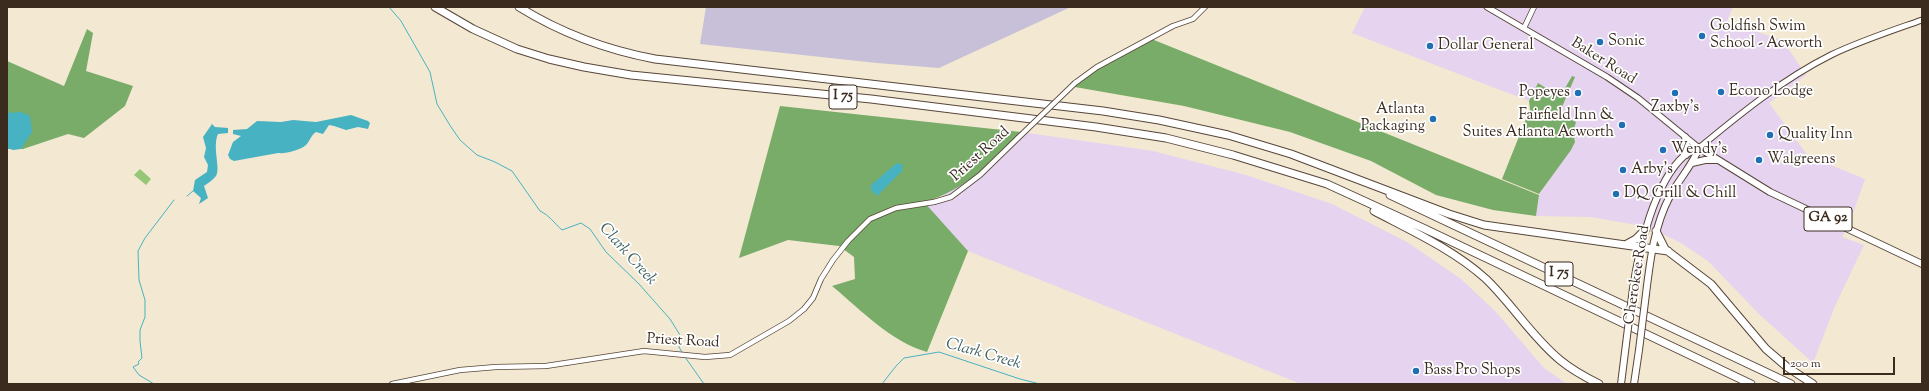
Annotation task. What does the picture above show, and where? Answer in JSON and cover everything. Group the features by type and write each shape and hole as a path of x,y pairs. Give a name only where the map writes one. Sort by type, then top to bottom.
{"highway":[{"name":"I 75","path":"435,7 473,29 517,49 549,59 584,67 631,75 871,99 1131,132 1233,155 1327,184 1751,384"},
{"name":"I 75","path":"519,7 549,24 582,38 619,51 643,57 688,64 1103,111 1200,128 1228,135 1326,166 1791,384"},
{"path":"1326,166 1449,214 1484,225 1668,251"},
{"path":"1327,184 1433,243 1474,269 1495,289 1560,360 1599,384"},
{"path":"1627,244 1636,239 1646,229"},
{"path":"1656,232 1660,242 1668,251 1693,268 1711,284 1772,355 1791,370 1813,384"}],"main road":[{"name":"Baker Road","path":"1487,7 1607,77 1638,98 1699,148"},
{"path":"1699,148 1758,102 1816,63 1864,41 1922,20"},
{"path":"1685,137 1687,147 1686,155"},
{"name":"Cherokee Road","path":"1621,384 1633,288 1646,229 1661,191 1686,155 1699,148"},
{"name":"Cherokee Road","path":"1634,384 1652,248 1656,232 1670,195 1692,163 1699,148"},
{"name":"GA 92","path":"1699,148 1770,192 1922,264"},
{"path":"1692,163 1705,160 1718,160"}],"street":[{"name":"Priest Road","path":"392,384 460,370 496,367 546,366 644,351 714,358 730,355 789,322 808,305 818,290 821,279 833,260 851,238 870,219 896,208 934,202 950,196 980,175 1075,83 1097,67 1174,26 1193,19 1205,7"},
{"path":"1524,28 1534,7"}],"shaded area":[{"path":"706,7 1071,7 939,68 877,63 700,44"},
{"path":"1365,7 1733,7 1727,21 1783,41 1806,75 1769,103 1808,156 1865,179 1848,227 1842,237 1864,245 1835,306 1813,363 1758,313 1708,261 1681,243 1648,227 1591,217 1536,216 1539,195 1575,142 1573,132 1559,115 1575,77 1572,76 1561,97 1538,84 1529,101 1352,33"},
{"path":"1021,132 1153,151 1246,175 1332,204 1407,242 1461,279 1495,311 1544,368 1567,384 1301,384 968,251 923,202 941,197"}],"green space":[{"path":"87,29 93,33 86,71 133,86 125,106 84,138 68,134 23,149 7,149 7,61 64,86"},
{"path":"1149,38 1539,195 1536,216 1493,210 1436,195 1371,161 1290,132 1184,106 1069,86"},
{"path":"1572,76 1575,77 1559,114 1576,122 1573,132 1575,142 1571,150 1539,194 1502,179 1530,109 1529,101 1538,83 1560,97"},
{"path":"780,106 1021,132 988,165 965,183 939,197 924,202 968,251 927,352 901,341 889,333 865,315 832,286 855,279 854,257 839,246 788,240 739,258"},
{"path":"140,169 151,179 146,185 134,175"}],"water":[{"path":"21,112 30,116 32,132 21,149 13,150 7,148 7,113"},
{"path":"351,115 368,121 370,123 368,129 358,127 346,130 329,125 323,134 316,132 306,145 293,151 234,161 230,159 228,155 233,142 241,136 233,134 233,130 247,129 257,121 281,122 293,120 316,122"},
{"path":"212,124 215,127 228,128 228,133 218,134 216,139 217,173 213,179 204,186 208,198 199,204 201,198 193,191 195,180 207,172 208,165 204,157 206,148 203,137"},
{"path":"897,163 903,165 902,171 877,196 871,190 871,185"}],"waterway":[{"name":"Clark Creek","path":"389,7 401,21 430,72 437,104 460,140 477,155 512,171 540,211 549,217 562,230 581,223 590,229 606,252 639,284 670,319 680,335 679,347 683,354"},
{"path":"187,196 193,191"},
{"path":"154,384 139,375 133,367 139,364 138,362 142,358 140,330 145,317 145,300 139,280 138,251 145,238 174,200"},
{"name":"Clark Creek","path":"882,384 904,358 939,352 1020,379 1040,384"},
{"name":"Clark Creek","path":"685,357 704,384"}],"place":[{"name":"Goldfish Swim School - Acworth","path":"1702,36"},
{"name":"Sonic","path":"1600,42"},
{"name":"Dollar General","path":"1430,46"},
{"name":"Econo Lodge","path":"1721,92"},
{"name":"Popeyes","path":"1578,93"},
{"name":"Zaxby's","path":"1675,93"},
{"name":"Atlanta Packaging","path":"1433,119"},
{"name":"Fairfield Inn & Suites Atlanta Acworth","path":"1622,125"},
{"name":"Quality Inn","path":"1770,135"},
{"name":"Wendy's","path":"1663,150"},
{"name":"Walgreens","path":"1759,160"},
{"name":"Arby's","path":"1623,170"},
{"name":"DQ Grill & Chill","path":"1616,194"},
{"name":"Bass Pro Shops","path":"1416,371"}]}
